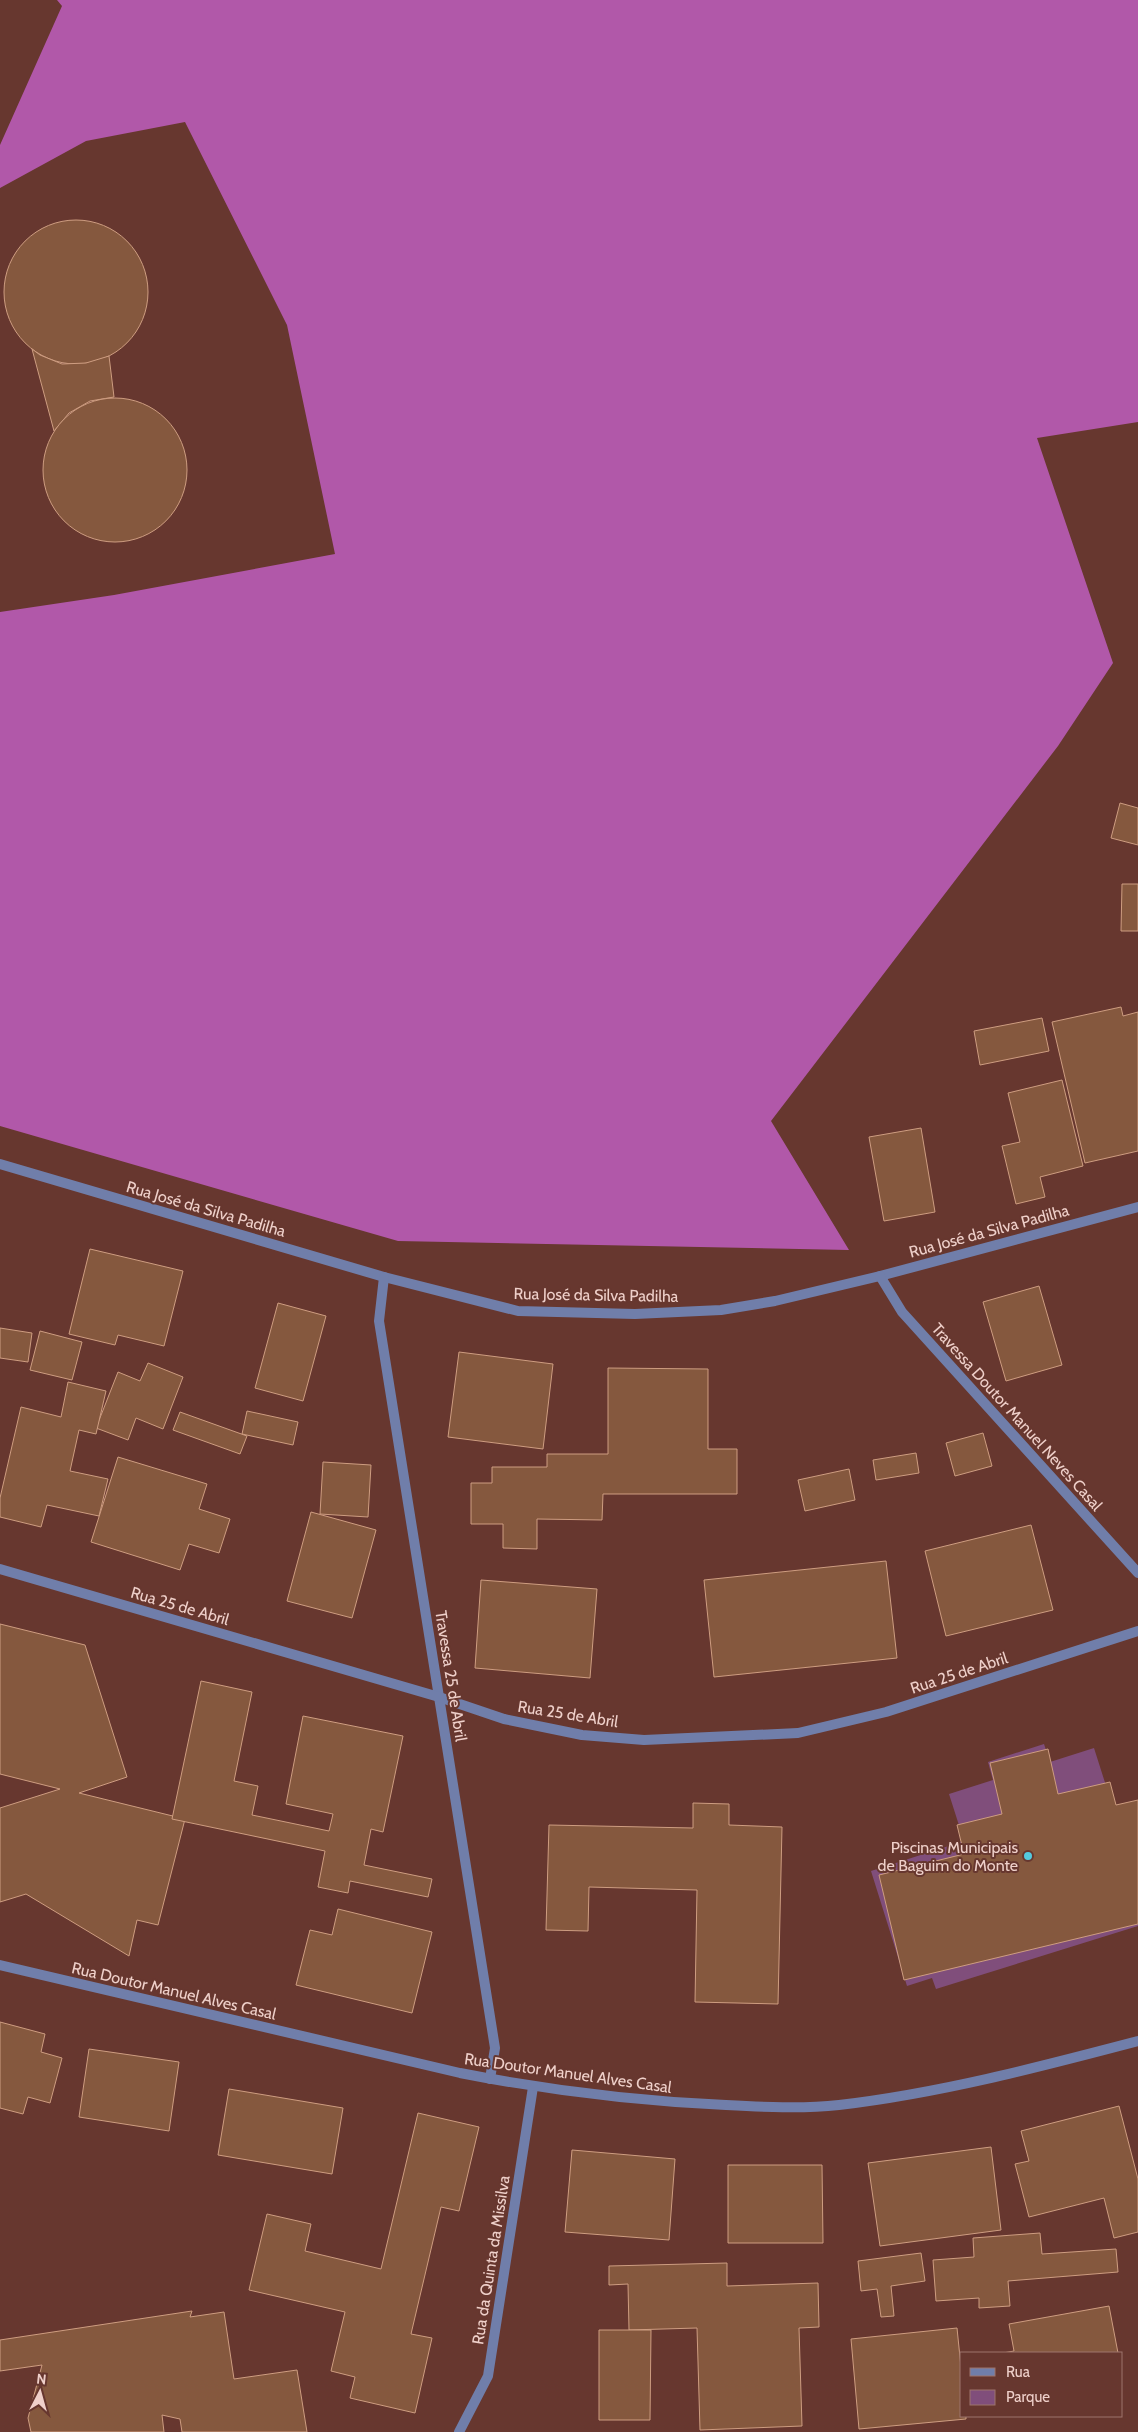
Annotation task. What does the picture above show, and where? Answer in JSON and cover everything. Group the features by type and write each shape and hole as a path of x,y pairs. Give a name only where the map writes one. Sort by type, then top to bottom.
{"street":[{"name":"Rua José da Silva Padilha","path":"0,1164 384,1278 518,1311 635,1314 721,1310 775,1301 880,1276 1138,1207"},
{"name":"Travessa Doutor Manuel Neves Casal","path":"880,1276 902,1312 1138,1574"},
{"name":"Travessa 25 de Abril","path":"384,1278 379,1321 495,2048 490,2079"},
{"name":"Rua 25 de Abril","path":"0,1569 439,1698 504,1719 582,1735 644,1740 798,1733 886,1712 1138,1631"},
{"name":"Rua Doutor Manuel Alves Casal","path":"0,1965 490,2079 533,2087 668,2103 757,2107 838,2105 978,2082 1138,2041"},
{"name":"Rua da Quinta da Missilva","path":"459,2432 488,2376 533,2087"}],"green space":[{"name":"Piscinas Municipais de Baguim do Monte","path":"1044,1744 1050,1762 1094,1748 1115,1814 1138,1807 1138,1926 936,1989 932,1978 907,1986 871,1871 964,1841 949,1794 993,1780 988,1762"}],"shaded area":[{"path":"57,0 1138,0 1138,422 1037,438 1113,663 1058,746 771,1121 849,1250 398,1241 0,1126 0,612 114,595 335,554 287,325 185,122 86,141 0,188 0,145 62,6"}],"building":[{"path":"76,220 104,225 127,241 143,264 148,292 143,320 127,343 104,359 76,364 48,359 25,343 9,320 4,292 9,264 25,241 48,225"},
{"path":"32,349 40,355 62,364 86,363 109,356 114,397 90,401 69,413 54,431"},
{"path":"115,398 143,403 166,419 182,442 187,470 182,498 166,521 143,537 115,542 87,537 64,521 48,498 43,470 48,442 64,419 87,403"},
{"path":"1120,803 1138,808 1138,845 1111,838"},
{"path":"1122,884 1138,884 1138,931 1121,931"},
{"path":"1121,1007 1123,1016 1138,1012 1138,1151 1085,1163 1052,1022"},
{"path":"1042,1018 1049,1051 980,1065 974,1031"},
{"path":"1062,1080 1083,1166 1040,1177 1045,1197 1016,1204 1002,1146 1020,1142 1008,1093"},
{"path":"921,1128 935,1212 884,1221 869,1137"},
{"path":"90,1249 183,1271 164,1346 118,1335 115,1345 69,1334"},
{"path":"1039,1286 1062,1365 1006,1381 983,1302"},
{"path":"278,1303 326,1316 303,1401 255,1388"},
{"path":"0,1328 32,1333 28,1362 0,1358"},
{"path":"40,1331 82,1342 72,1380 30,1370"},
{"path":"459,1352 553,1364 543,1449 448,1437"},
{"path":"148,1363 183,1377 163,1429 136,1418 128,1440 96,1428 118,1372 140,1381"},
{"path":"608,1368 708,1369 708,1449 737,1449 737,1494 603,1494 602,1520 537,1519 537,1549 503,1548 503,1524 471,1524 471,1483 492,1483 492,1467 547,1467 547,1454 608,1454"},
{"path":"68,1382 106,1391 96,1434 79,1430 70,1471 108,1479 99,1516 47,1505 41,1527 0,1517 0,1498 21,1407 61,1417"},
{"path":"247,1411 298,1422 293,1445 242,1434"},
{"path":"180,1412 247,1436 240,1454 173,1430"},
{"path":"983,1433 992,1466 955,1476 946,1443"},
{"path":"916,1453 919,1473 876,1480 873,1460"},
{"path":"118,1457 207,1484 199,1509 230,1519 219,1553 189,1544 180,1570 91,1542"},
{"path":"323,1462 371,1465 368,1517 320,1514"},
{"path":"849,1469 855,1500 805,1511 798,1480"},
{"path":"311,1512 376,1530 352,1618 287,1601"},
{"path":"1031,1525 1053,1610 946,1636 925,1551"},
{"path":"886,1561 897,1658 714,1677 704,1580"},
{"path":"481,1580 597,1589 590,1678 475,1668"},
{"path":"0,1624 85,1645 127,1777 79,1793 185,1819 158,1925 137,1920 129,1956 26,1894 0,1902 0,1808 60,1789 0,1774"},
{"path":"201,1681 252,1692 234,1781 258,1786 252,1815 329,1831 333,1814 286,1804 303,1716 403,1736 383,1832 371,1829 364,1865 432,1879 428,1897 350,1881 348,1893 318,1887 325,1851 172,1819"},
{"name":"Piscinas Municipais de Baguim do Monte","path":"1048,1749 1058,1794 1110,1782 1116,1805 1138,1800 1138,1924 904,1980 879,1875 964,1854 957,1825 1002,1814 990,1763"},
{"path":"693,1803 729,1804 729,1825 782,1827 778,2004 695,2002 697,1890 589,1887 588,1931 546,1930 549,1825 693,1828"},
{"path":"338,1909 432,1932 412,2013 296,1985 310,1930 332,1935"},
{"path":"0,2022 45,2034 41,2052 62,2058 50,2103 28,2097 23,2114 0,2108"},
{"path":"89,2049 179,2062 169,2131 79,2117"},
{"path":"229,2089 343,2108 332,2174 218,2155"},
{"path":"1119,2106 1138,2179 1138,2232 1114,2238 1104,2198 1029,2217 1015,2164 1029,2161 1021,2131"},
{"path":"418,2113 479,2127 459,2211 441,2207 411,2334 432,2338 415,2413 350,2398 355,2377 331,2371 345,2312 249,2290 267,2214 311,2224 305,2251 381,2269"},
{"path":"991,2147 1001,2230 880,2246 868,2163"},
{"path":"572,2150 675,2159 669,2240 565,2232"},
{"path":"728,2165 822,2165 823,2243 728,2243"},
{"path":"1040,2233 1042,2254 1116,2249 1118,2272 1008,2281 1010,2306 979,2308 979,2298 936,2301 933,2260 974,2257 973,2238"},
{"path":"921,2253 925,2281 891,2286 894,2316 881,2317 877,2289 861,2291 858,2261"},
{"path":"727,2263 727,2286 818,2283 819,2327 799,2328 802,2426 700,2430 697,2328 629,2330 628,2284 609,2285 609,2266"},
{"path":"1109,2306 1118,2352 1008,2352 1014,2351 1009,2324"},
{"path":"192,2311 190,2317 224,2312 234,2379 297,2370 307,2432 182,2432 180,2419 162,2415 164,2432 31,2432 28,2418 42,2365 0,2371 0,2340"},
{"path":"957,2328 960,2357 960,2417 966,2417 966,2419 859,2429 851,2339"},
{"path":"599,2330 651,2330 650,2420 599,2420"}],"place":[{"name":"Piscinas Municipais de Baguim do Monte","path":"1028,1856"}]}
